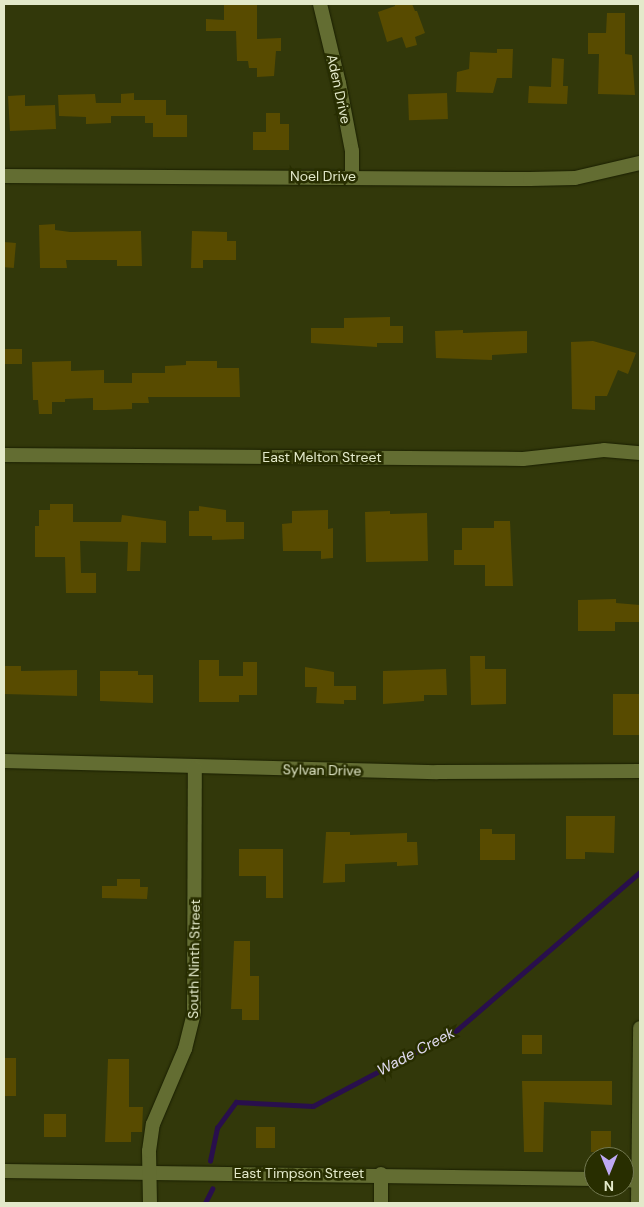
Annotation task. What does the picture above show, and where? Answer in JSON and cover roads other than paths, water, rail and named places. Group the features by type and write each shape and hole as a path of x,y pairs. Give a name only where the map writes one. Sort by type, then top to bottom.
{"street":[{"name":"Aden Drive","path":"320,4 339,83 352,151 352,176"},
{"name":"Noel Drive","path":"4,176 352,176 482,180 560,178 605,173 640,164"},
{"name":"East Melton Street","path":"4,455 523,459 604,450 640,453"},
{"name":"Sylvan Drive","path":"4,761 195,768 437,772 640,771"},
{"name":"South Ninth Street","path":"150,1203 149,1172 153,1124 185,1049 194,1014 195,768"},
{"path":"638,1203 634,1180 640,1028"},
{"name":"East Timpson Street","path":"4,1171 381,1174 584,1179"},
{"path":"381,1174 381,1203"}],"waterway":[{"name":"Wade Creek","path":"210,1161 217,1128 236,1102 313,1106 457,1030 640,872"},
{"name":"Wade Creek","path":"205,1203 212,1189"}]}
